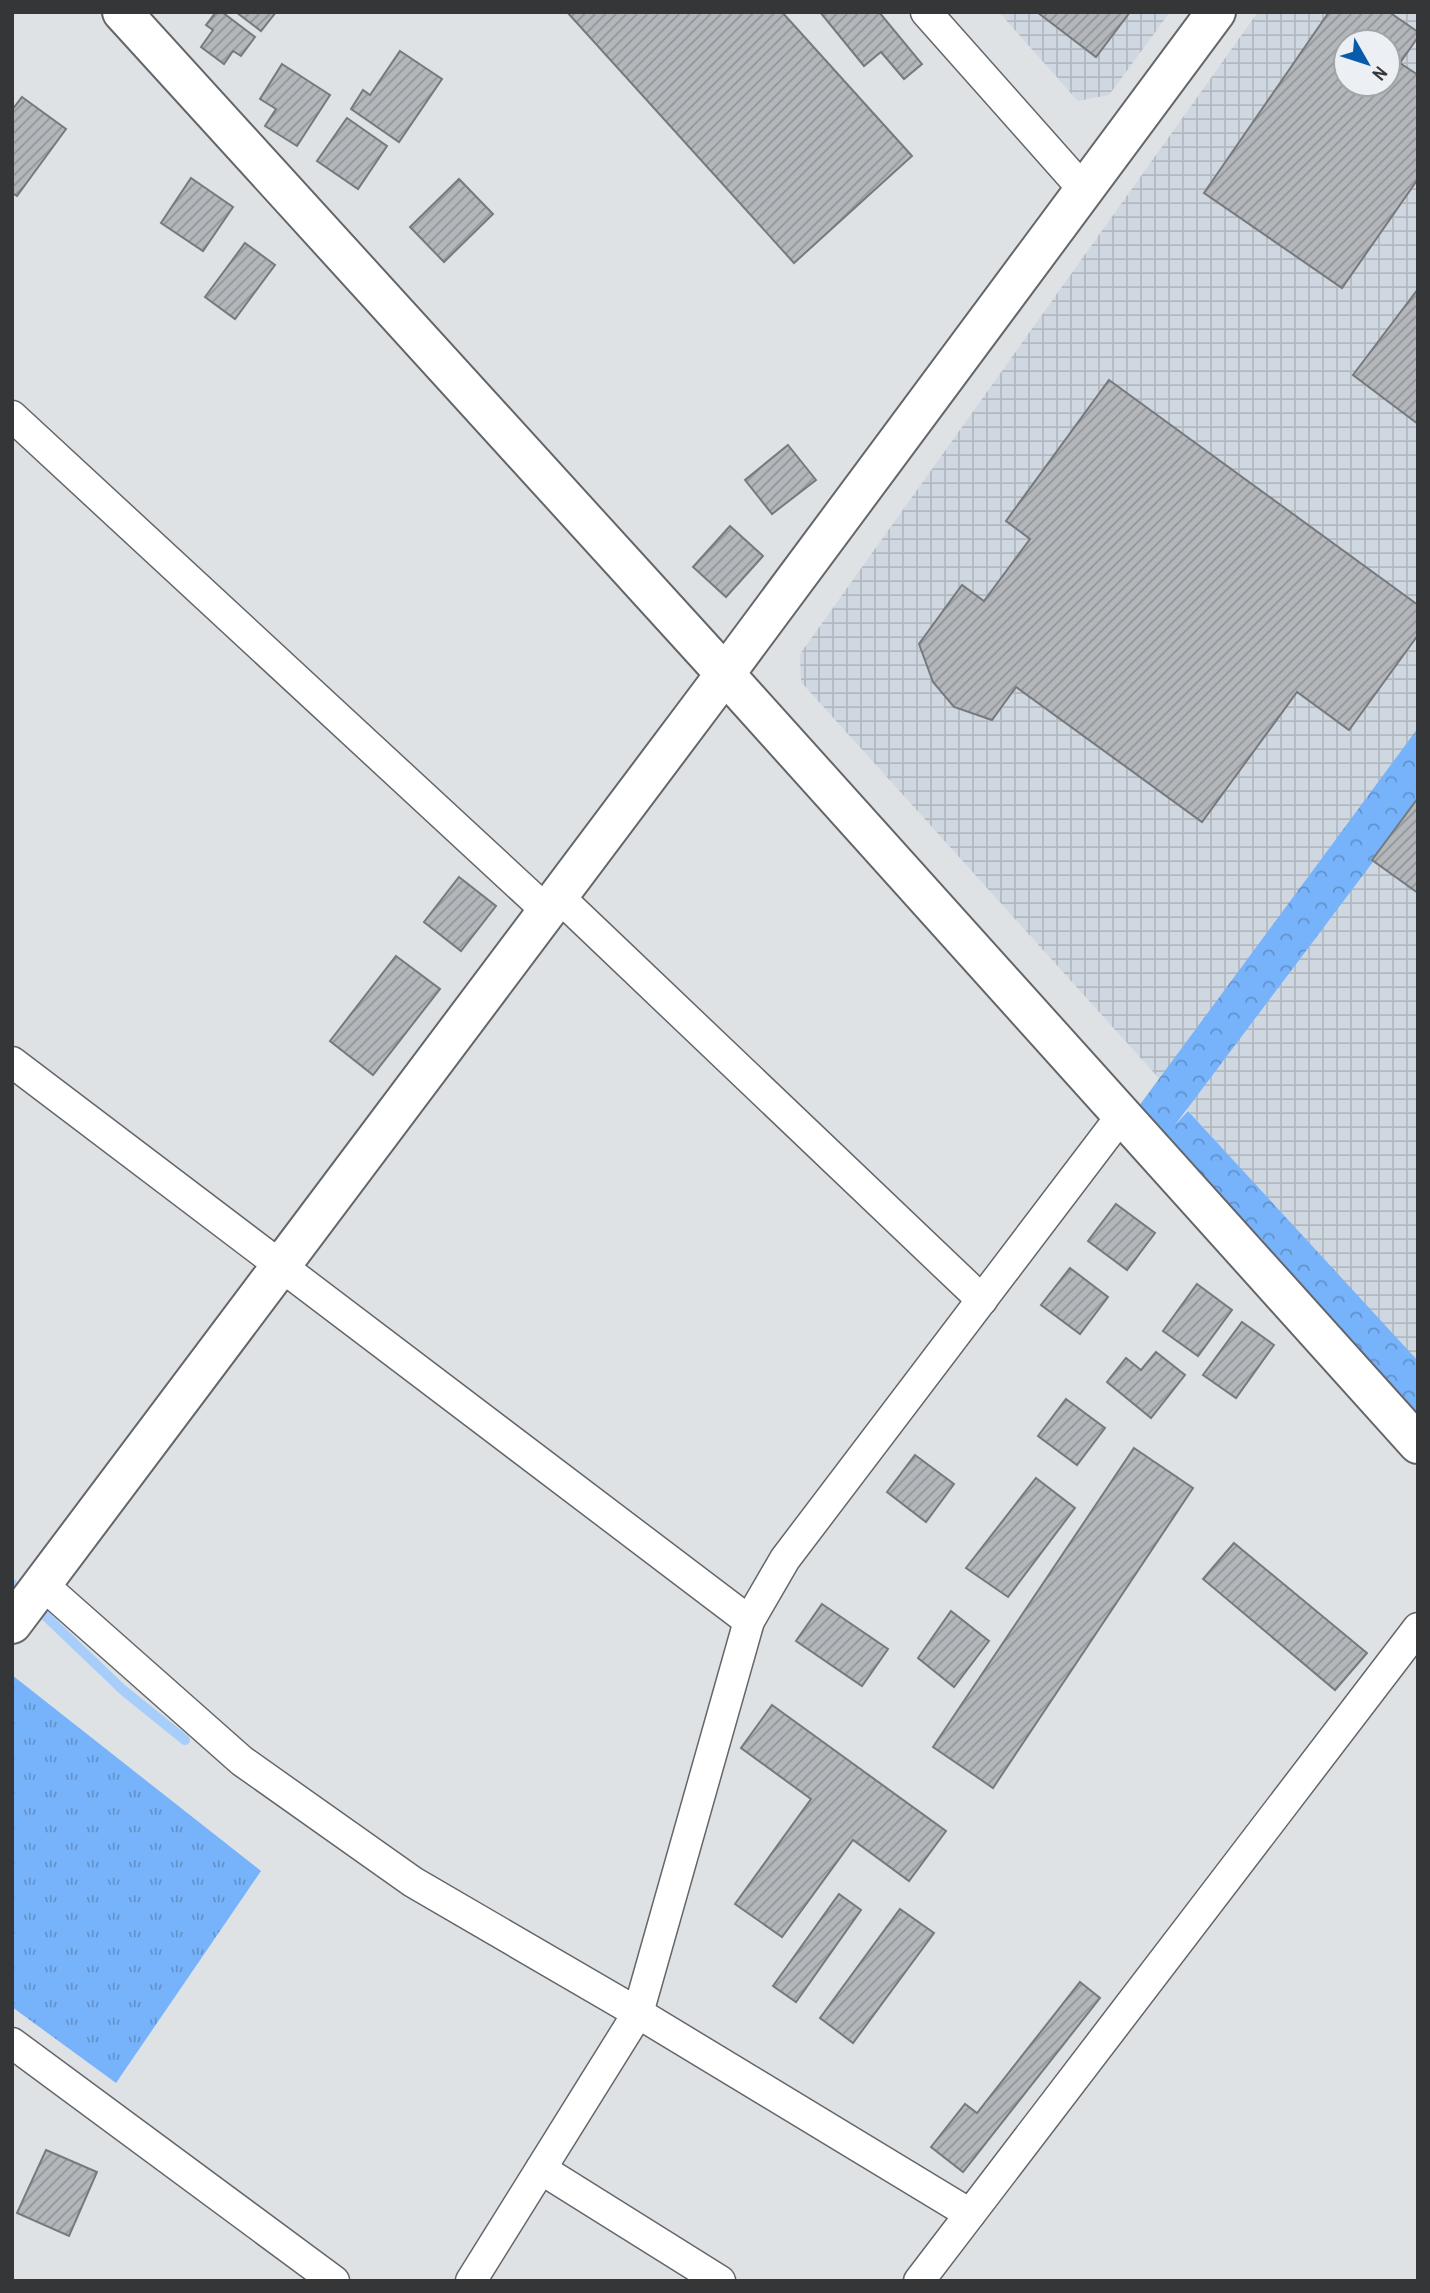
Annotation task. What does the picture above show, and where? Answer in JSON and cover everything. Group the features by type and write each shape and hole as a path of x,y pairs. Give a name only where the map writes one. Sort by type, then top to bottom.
{"street":[{"path":"122,12 725,674 1418,1444"},
{"path":"926,12 1084,190"},
{"path":"13,1620 43,1584 725,674 1216,12"},
{"path":"12,416 552,903 982,1300"},
{"path":"12,1062 282,1264 749,1621"},
{"path":"471,2281 638,2013 749,1621 785,1559 1122,1115"},
{"path":"43,1584 242,1761 413,1882 638,2013 970,2214"},
{"path":"919,2281 1418,1628"},
{"path":"12,2043 334,2281"},
{"path":"541,2169 720,2281"}],"shaded area":[{"path":"999,12 1170,12 1109,95 1078,101"},
{"path":"1258,12 1418,12 1418,1365 801,682 800,654"}],"green space":[{"path":"1418,728 1418,802 1175,1125 1188,1111 1418,1361 1418,1439 1136,1110"},
{"path":"12,1675 261,1871 116,2083 12,2007"}],"building":[{"path":"216,12 222,12 255,37 241,56 233,51 224,64 201,47 213,30 206,25"},
{"path":"236,12 276,12 261,31"},
{"path":"567,12 782,12 912,156 794,263"},
{"path":"820,12 879,12 922,64 904,79 881,52 864,66"},
{"path":"1037,12 1130,12 1096,57"},
{"path":"1329,12 1389,12 1418,32 1418,37 1402,60 1402,28 1332,28 1332,98 1402,98 1402,64 1418,75 1418,179 1342,288 1204,193"},
{"path":"400,51 442,79 399,142 351,109 363,90 370,95"},
{"path":"282,64 330,95 297,146 265,126 276,109 260,99"},
{"path":"22,97 66,129 17,196 12,193 12,110"},
{"path":"347,118 387,146 358,189 317,161"},
{"path":"191,178 233,207 203,251 161,223"},
{"path":"459,179 493,214 444,262 410,227"},
{"path":"245,243 275,265 235,319 205,297"},
{"path":"1418,289 1418,424 1353,375"},
{"path":"1109,380 1418,605 1418,635 1349,730 1297,692 1202,822 1016,687 992,720 954,707 933,682 919,644 962,585 984,601 1030,539 1006,521"},
{"path":"788,445 816,480 772,514 745,480"},
{"path":"730,526 763,556 726,597 693,567"},
{"path":"1418,798 1418,893 1372,860"},
{"path":"459,877 496,906 461,951 424,922"},
{"path":"396,956 440,989 373,1075 330,1041"},
{"path":"1116,1204 1155,1233 1127,1270 1088,1241"},
{"path":"1070,1268 1108,1297 1080,1334 1041,1305"},
{"path":"1197,1284 1232,1310 1198,1356 1163,1331"},
{"path":"1242,1322 1274,1345 1236,1398 1203,1375"},
{"path":"1156,1352 1185,1375 1151,1418 1107,1382 1126,1358 1141,1370"},
{"path":"1066,1399 1105,1428 1077,1465 1038,1436"},
{"path":"1134,1448 1193,1488 993,1788 933,1747"},
{"path":"915,1455 954,1484 926,1522 887,1492"},
{"path":"1036,1478 1075,1508 1008,1597 966,1568"},
{"path":"1234,1543 1367,1653 1335,1690 1203,1579"},
{"path":"822,1604 888,1649 862,1686 796,1641"},
{"path":"951,1611 989,1641 954,1687 918,1658"},
{"path":"772,1705 946,1831 909,1881 853,1840 782,1937 735,1904 811,1799 741,1748"},
{"path":"839,1894 861,1910 796,2002 773,1986"},
{"path":"900,1909 934,1933 853,2043 820,2018"},
{"path":"1080,1982 1100,1998 963,2172 931,2147 965,2104 977,2113"},
{"path":"46,2150 97,2172 69,2236 17,2213"}],"waterway":[{"path":"12,1584 123,1690 185,1740"}]}
